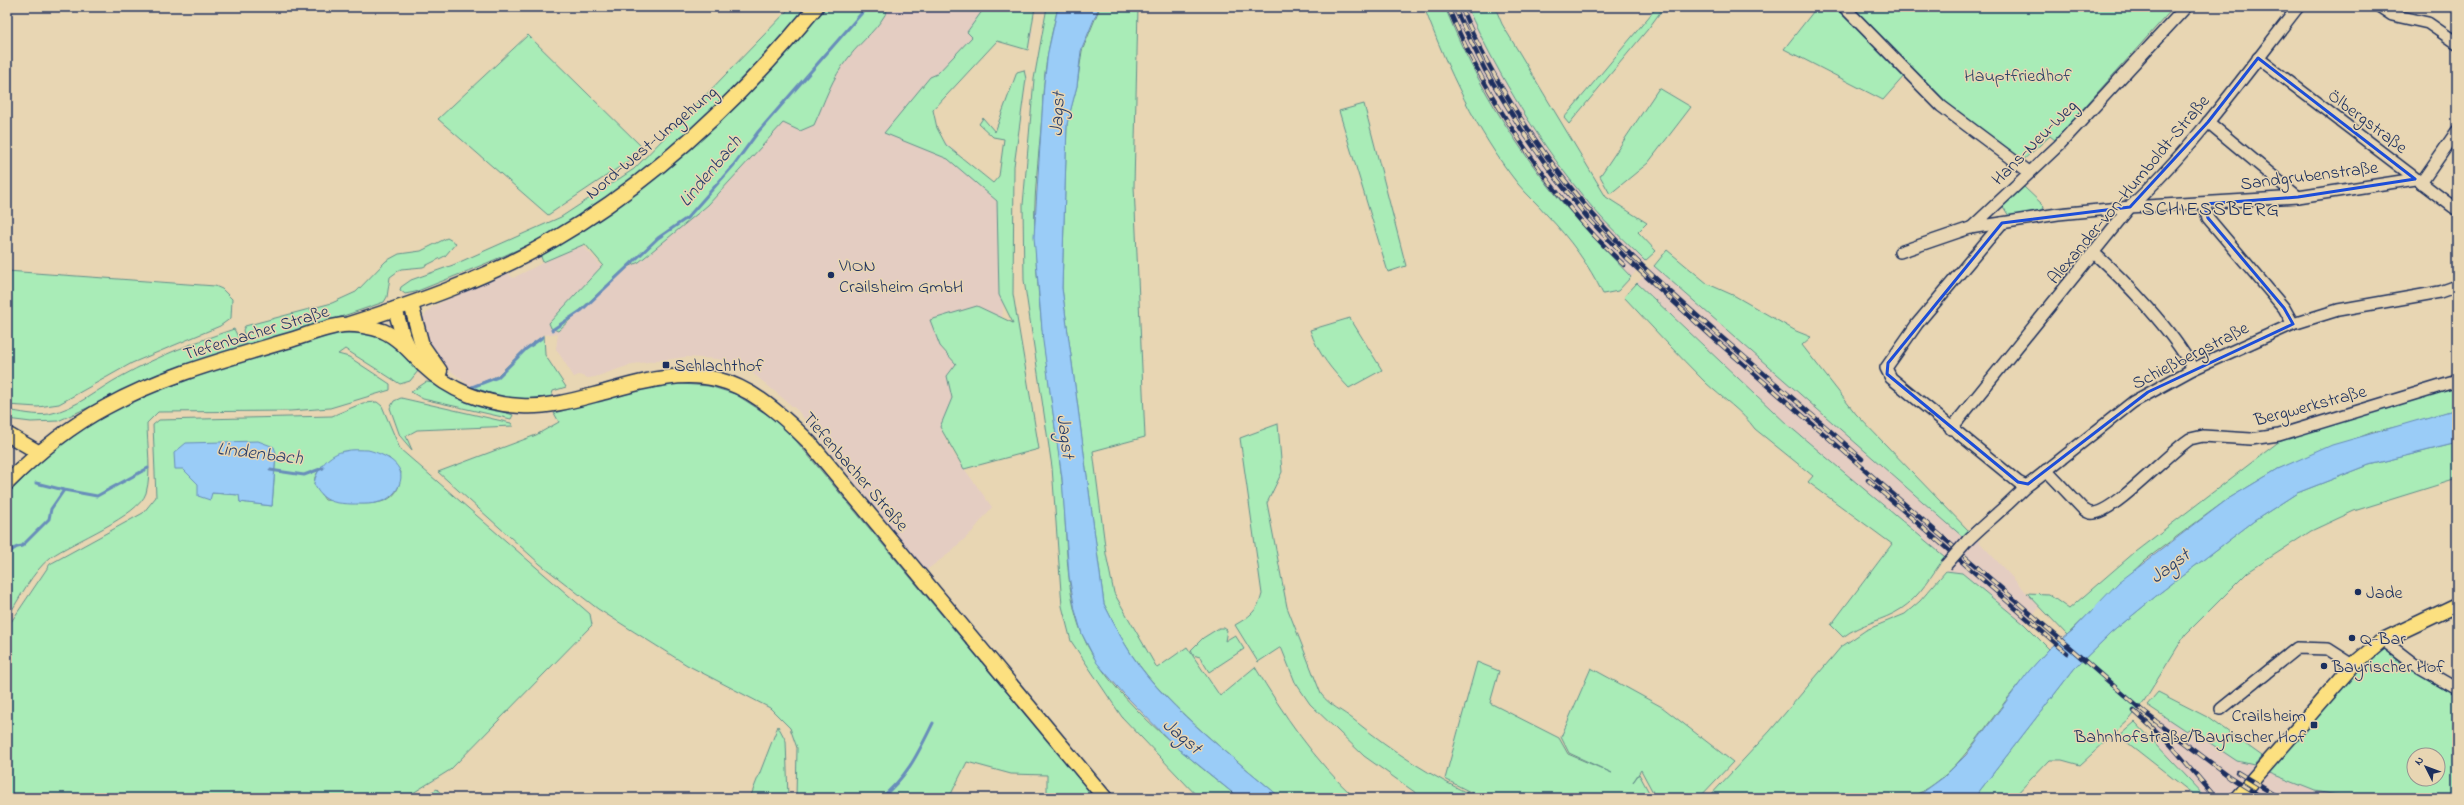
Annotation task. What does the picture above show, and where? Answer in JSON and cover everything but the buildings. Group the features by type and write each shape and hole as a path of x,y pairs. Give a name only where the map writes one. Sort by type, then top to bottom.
{"main road":[{"name":"Nord-West-Umgehung","path":"343,326 411,304 510,262 552,241 599,212 642,180 703,128 745,87 816,7"},
{"name":"Tiefenbacher Straße","path":"411,304 422,345 431,361 452,382 478,398"},
{"name":"Tiefenbacher Straße","path":"395,309 402,333 414,356"},
{"name":"Tiefenbacher Straße","path":"38,452 106,407 146,387 220,362 343,326 384,332 452,388 478,398 512,406 547,406 642,381 678,375 710,378 739,387 756,396 789,422 810,443 1104,798"},
{"path":"7,434 38,452 7,483"},
{"path":"2237,798 2353,665 2383,640 2457,606"}],"street":[{"path":"1844,7 1941,106 2029,172"},
{"name":"Hans-Neu-Weg","path":"1970,228 2058,144 2186,7"},
{"name":"Alexander-von-Humboldt-Straße","path":"1951,429 2130,207 2151,187 2208,122 2298,7"},
{"path":"2380,7 2392,15 2428,23 2457,43"},
{"name":"Ölbergstraße","path":"2258,58 2457,210"},
{"path":"2208,122 2298,197"},
{"path":"2418,181 2457,131"},
{"name":"Sandgrubenstraße","path":"1900,252 1970,228 2002,222 2130,207 2204,204 2298,197 2418,181"},
{"path":"2204,204 2208,218 2284,308 2293,324"},
{"path":"2002,222 1917,324 1886,368 1891,378 1951,429 2018,482 2024,485"},
{"path":"2094,253 2113,270 2178,344 2193,369"},
{"name":"Schießbergstraße","path":"1946,565 1995,513 2017,496 2024,485 2046,470 2133,402 2193,369 2293,324 2338,310 2440,292 2457,286"},
{"name":"Bergwerkstraße","path":"2046,470 2087,512 2096,513 2117,500 2190,439 2203,436 2251,439 2280,435 2457,381"},
{"path":"2383,640 2414,664 2457,689"},
{"path":"2221,709 2297,648 2328,649 2353,665"}],"highlighted area":[{"path":"2258,58 2415,179 2298,197 2204,204 2208,218 2284,308 2293,324 2148,392 2028,484 2018,482 1887,374 1888,363 2002,223 2130,207 2208,122"}],"shaded area":[{"name":"VION Crailsheim GmbH","path":"869,7 1013,7 1014,23 1033,32 1028,48 997,40 923,121 1011,204 1010,242 1002,319 976,306 940,346 956,364 947,376 952,398 940,428 955,456 992,507 972,532 947,555 925,571 798,411 744,366 718,359 686,357 633,364 595,377 588,378 579,375 574,377 556,349 558,333 544,335 526,348 497,376 471,387 438,361 424,334 423,317 432,307 507,272 513,278 581,243 615,281 659,240"},
{"path":"1445,7 1467,7 1484,44 1524,114 1553,158 1593,208 1645,261 1631,277 1577,220 1544,180 1510,132 1476,74"},
{"path":"1654,266 1963,537 1969,531 2040,607 2024,624 1962,573 1946,571 1945,557 1789,426 1637,283"},
{"path":"2165,712 2209,719 2315,791 2354,798 2207,798 2150,737"}],"green space":[{"path":"791,7 807,7 750,69 691,129 627,184 593,208 557,230 522,248 415,292 405,294 400,290 401,287 411,280 453,265 561,217 634,169"},
{"path":"826,7 889,7 881,21 854,51 837,74 814,125 800,131 783,123 708,205 639,262 624,269 558,331 551,328 549,323 603,265 585,244 543,262 539,252 746,92"},
{"path":"985,7 1035,7 1028,50 997,41 933,110 937,128 946,145 993,183 999,176 1004,139 993,137 979,124 983,118 995,132 1017,72 1024,70 1026,79 1014,166 1013,294 1039,449 964,469 940,427 952,398 947,376 956,364 940,346 930,320 977,306 1013,323 999,295 997,201 948,159 884,133 930,77 937,74 972,37 967,32"},
{"path":"1047,7 1058,7 1051,35 1043,89 1042,121 1035,197 1035,239 1042,329 1062,480 1069,577 1076,616 1082,634 1094,657 1109,679 1150,723 1196,764 1239,798 1199,798 1122,717 1071,641 1062,606 1052,467 1024,280 1023,205 1034,79"},
{"path":"1100,7 1138,7 1134,186 1145,437 1093,451 1106,554 1114,593 1157,668 1187,647 1220,696 1255,667 1300,736 1326,768 1355,798 1281,798 1218,745 1176,707 1139,665 1119,634 1104,604 1062,288 1067,123 1077,86 1082,51"},
{"path":"1424,7 1445,7 1476,75 1515,140 1564,205 1631,277 1618,291 1603,294 1592,273 1571,243 1540,207 1521,188 1503,164 1489,143 1464,99 1443,54"},
{"path":"1467,7 1495,7 1502,24 1606,197 1647,223 1638,232 1656,251 1645,261 1598,214 1573,184 1539,136 1493,60"},
{"path":"1657,7 1664,7 1648,29 1569,124 1564,118"},
{"path":"1817,7 1839,7 1905,75 1883,100 1784,49"},
{"name":"Hauptfriedhof","path":"1850,7 2174,7 2055,140 2050,136 2021,162 1944,102"},
{"path":"528,35 643,148 636,156 548,215 438,119"},
{"path":"1659,88 1691,107 1648,163 1610,194 1600,176"},
{"path":"1364,104 1406,266 1388,272 1339,111"},
{"path":"2023,186 2044,206 2043,210 2009,216 2002,205"},
{"path":"447,238 456,243 445,256 423,267 401,269 390,277 387,297 384,302 125,391 58,421 31,422 7,419 7,410 28,414 49,414 59,411 78,403 113,381 149,362 191,344 234,329 240,341 245,339 243,330 245,326 332,303 356,292 386,261 399,254 421,251"},
{"path":"1667,250 1708,284 1735,296 1796,331 1811,337 1802,345 1856,414 1969,531 1963,537 1654,266"},
{"path":"7,271 215,286 222,289 232,299 231,318 220,326 132,363 59,404 38,407 7,405"},
{"path":"1637,283 1789,426 1945,557 1920,592 1908,604 1894,613 1857,628 1843,637 1831,625 1892,544 1808,482 1813,476 1755,429 1738,410 1706,383 1624,297"},
{"path":"1350,318 1382,370 1349,388 1326,361 1317,347 1310,330"},
{"path":"341,333 360,333 381,337 405,354 418,371 410,381 400,384 345,349 338,354 349,357 390,384 390,390 330,408 290,411 158,412 147,423 149,476 146,493 141,502 131,511 104,528 61,551 44,563 32,578 7,618 7,495 61,444 98,419 150,394 205,373 291,344"},
{"path":"544,335 545,355 566,387 553,391 551,398 510,399 471,387 497,376 526,348"},
{"path":"426,382 435,383 491,408 513,415 511,419 423,399 411,392"},
{"path":"667,383 709,386 735,394 782,424 1095,798 1047,798 1047,775 1011,774 967,762 949,798 796,798 797,748 790,728 770,708 687,665 598,609 540,564 438,472 536,435 559,422 554,413"},
{"path":"2457,388 2457,409 2409,424 2373,432 2278,469 2228,499 2145,560 2067,635 2027,593 2048,594 2069,609 2135,552 2281,440 2386,406"},
{"path":"401,398 511,423 513,426 417,430 406,436 412,450 400,436 390,408 394,401"},
{"path":"377,402 382,406 400,449 590,614 592,625 450,770 405,798 7,798 7,628 50,564 143,513 156,497 153,425 159,420 332,416 363,403","holes":["276,453 272,506 240,502 240,495 212,493 183,469","330,458 389,458 401,472 398,488 393,496 385,501 376,503 365,504 325,500 314,484 315,477 320,468"]},
{"path":"1278,424 1282,472 1267,503 1287,607 1321,694 1332,705 1413,763 1478,798 1423,798 1364,756 1310,704 1295,682 1281,647 1258,662 1235,625 1252,613 1258,605 1262,594 1240,438"},
{"path":"2457,443 2457,479 2354,511 2311,531 2248,572 2185,635 2144,701 2130,719 2080,765 2062,760 2049,760 2013,798 1974,798 2074,669 2111,633 2161,592 2254,521 2297,493 2369,465"},
{"path":"1946,571 1962,573 2024,624 2049,649 2028,673 1967,752 1947,774 1922,791 1908,798 1708,798 1770,731 1841,647 1866,630 1905,614 1920,601"},
{"path":"1219,628 1224,628 1227,630 1225,641 1235,635 1244,649 1209,672 1200,657 1193,655 1191,650 1203,638"},
{"path":"2386,647 2396,659 2457,693 2457,798 2354,798 2315,791 2267,772 2364,661"},
{"path":"1477,662 1499,671 1490,703 1559,738 1568,754 1612,773 1569,753 1561,737 1591,668 1662,707 1733,762 1699,798 1656,798 1641,770 1633,782 1639,774 1652,798 1482,798 1445,779"},
{"path":"2158,692 2209,718 2262,756 2254,765 2237,761 2189,729 2186,731 2147,705"},
{"path":"2135,722 2207,798 2198,798 2119,736"},
{"path":"778,726 786,741 788,798 750,798"},
{"path":"437,789 445,798 421,798"}],"water":[{"name":"Jagst","path":"1058,7 1099,7 1081,51 1077,86 1067,124 1062,288 1104,604 1119,634 1139,665 1175,707 1281,798 1239,798 1174,745 1124,694 1097,663 1082,634 1075,610 1069,576 1062,478 1043,341 1034,237 1044,84 1048,52"},
{"name":"Jagst","path":"2457,409 2457,443 2369,465 2297,493 2254,521 2161,592 2111,633 2074,669 1974,798 1908,798 1922,793 1944,777 1966,755 2029,671 2049,649 2072,631 2119,582 2228,499 2278,469 2332,445"},
{"path":"258,441 274,447 276,453 272,506 240,502 239,495 212,493 210,500 198,496 198,484 183,469 175,469 174,453 186,443"},
{"path":"368,450 381,454 393,462 400,472 401,478 399,485 397,490 391,496 377,503 351,504 334,502 321,495 314,484 315,478 321,467 329,458 339,452"}],"waterway":[{"name":"Lindenbach","path":"552,330 582,310 658,238 687,218 733,166 758,132 867,7"},
{"name":"Lindenbach","path":"472,387 498,377 526,349 543,337"},
{"name":"Lindenbach","path":"36,483 97,496 148,468"},
{"name":"Lindenbach","path":"270,470 304,475 323,468"},
{"path":"7,559 12,550 22,546 49,519 51,509 64,490"},
{"path":"881,798 890,790 912,764 933,723"}],"railway":[{"path":"1448,7 1481,76 1523,145 1546,178 1571,209 1624,265"},
{"path":"1454,7 1485,70 1521,129 1552,173 1587,217 1626,258 1710,335 2145,713 2230,777 2263,798"},
{"path":"1461,7 1493,73 1513,106 1557,170 1605,228 1658,281 1862,459"},
{"path":"1868,480 2067,653"},
{"path":"2134,711 2170,744 2216,798"},
{"path":"2237,772 2280,798"}],"place":[{"name":"VION Crailsheim GmbH","path":"831,275"},
{"name":"Schlachthof","path":"666,365"},
{"name":"Jade","path":"2358,592"},
{"name":"Q-Bar","path":"2352,638"},
{"name":"Bayrischer Hof","path":"2324,666"},
{"name":"Crailsheim Bahnhofstraße/Bayrischer Hof","path":"2314,725"}],"district":[{"name":"SCHIESSBERG","path":"2211,208"}]}
